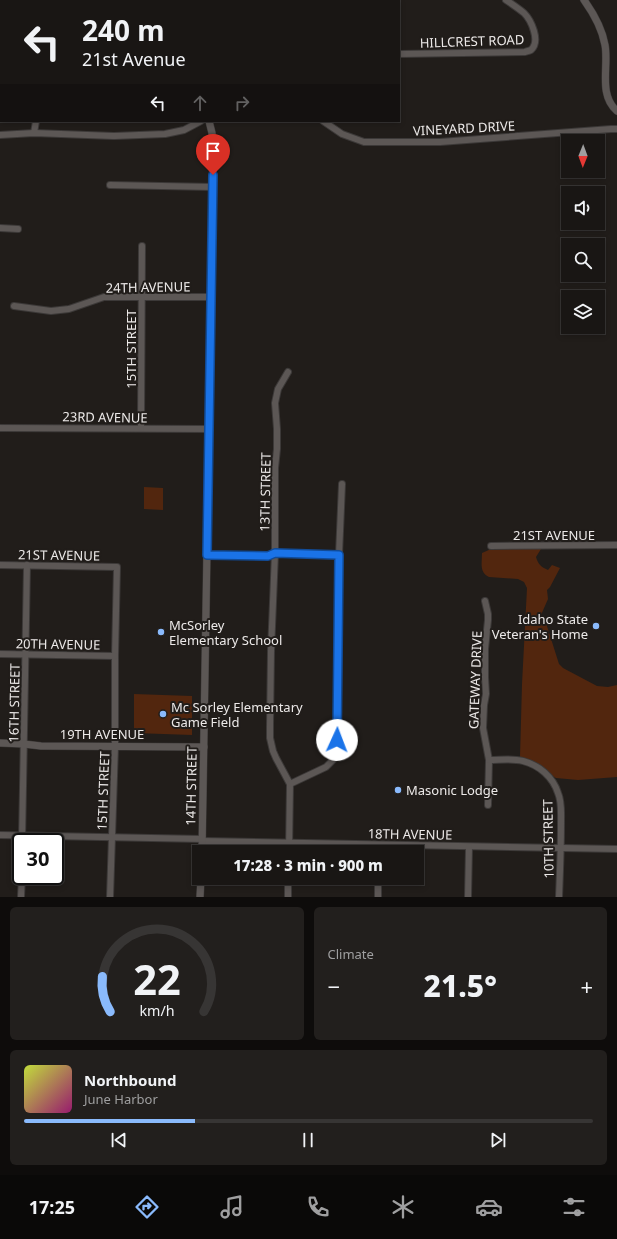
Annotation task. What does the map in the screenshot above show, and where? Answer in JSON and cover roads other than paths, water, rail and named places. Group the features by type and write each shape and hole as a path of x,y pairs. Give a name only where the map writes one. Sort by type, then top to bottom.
{"street":[{"name":"HILLCREST ROAD","path":"400,54 525,52 531,50 535,40 534,32 528,18 519,8 506,0"},
{"path":"584,0 597,19 603,34 606,55 606,92 611,104 617,111"},
{"path":"34,133 36,122"},
{"path":"0,135 34,133 114,136 166,134 184,130 199,122"},
{"name":"14TH STREET","path":"202,845 212,297 213,187 212,133 209,122"},
{"name":"VINEYARD DRIVE","path":"324,122 342,134 364,142 440,142 615,128"},
{"path":"110,185 213,187"},
{"path":"0,228 18,229"},
{"name":"15TH STREET","path":"141,428 142,246"},
{"name":"24TH AVENUE","path":"14,306 51,311 69,309 104,297 212,297"},
{"name":"13TH STREET","path":"288,372 278,388 275,403 278,429 275,468 275,553 271,651 270,738 276,758 290,784 289,843"},
{"name":"23RD AVENUE","path":"0,428 210,429"},
{"path":"290,784 326,767 333,760 336,752 338,704 339,555 342,484"},
{"name":"21ST AVENUE","path":"490,546 617,545"},
{"path":"207,555 268,556 275,553 339,555"},
{"name":"21ST AVENUE","path":"0,565 117,567"},
{"name":"16TH STREET","path":"23,833 27,565"},
{"name":"15TH STREET","path":"110,897 115,746 117,567"},
{"name":"GATEWAY DRIVE","path":"484,601 488,614 484,677 486,694 483,728 489,760 488,805"},
{"name":"20TH AVENUE","path":"0,654 115,656"},
{"name":"19TH AVENUE","path":"0,743 41,746 204,747"},
{"name":"10TH STREET","path":"489,760 522,760 538,767 550,778 558,792 560,805 561,848 559,897"},
{"name":"18TH AVENUE","path":"0,835 12,837"},
{"name":"18TH AVENUE","path":"64,838 113,837 379,845"},
{"name":"18TH AVENUE","path":"424,846 617,849"},
{"path":"468,897 469,847"},
{"path":"21,897 22,885"},
{"path":"200,897 201,885"},
{"path":"288,885 288,897"},
{"path":"378,885 378,897"}],"place":[{"name":"Idaho State Veteran's Home","path":"596,626"},
{"name":"McSorley Elementary School","path":"161,632"},
{"name":"Mc Sorley Elementary Game Field","path":"163,714"},
{"name":"Masonic Lodge","path":"398,790"}]}
